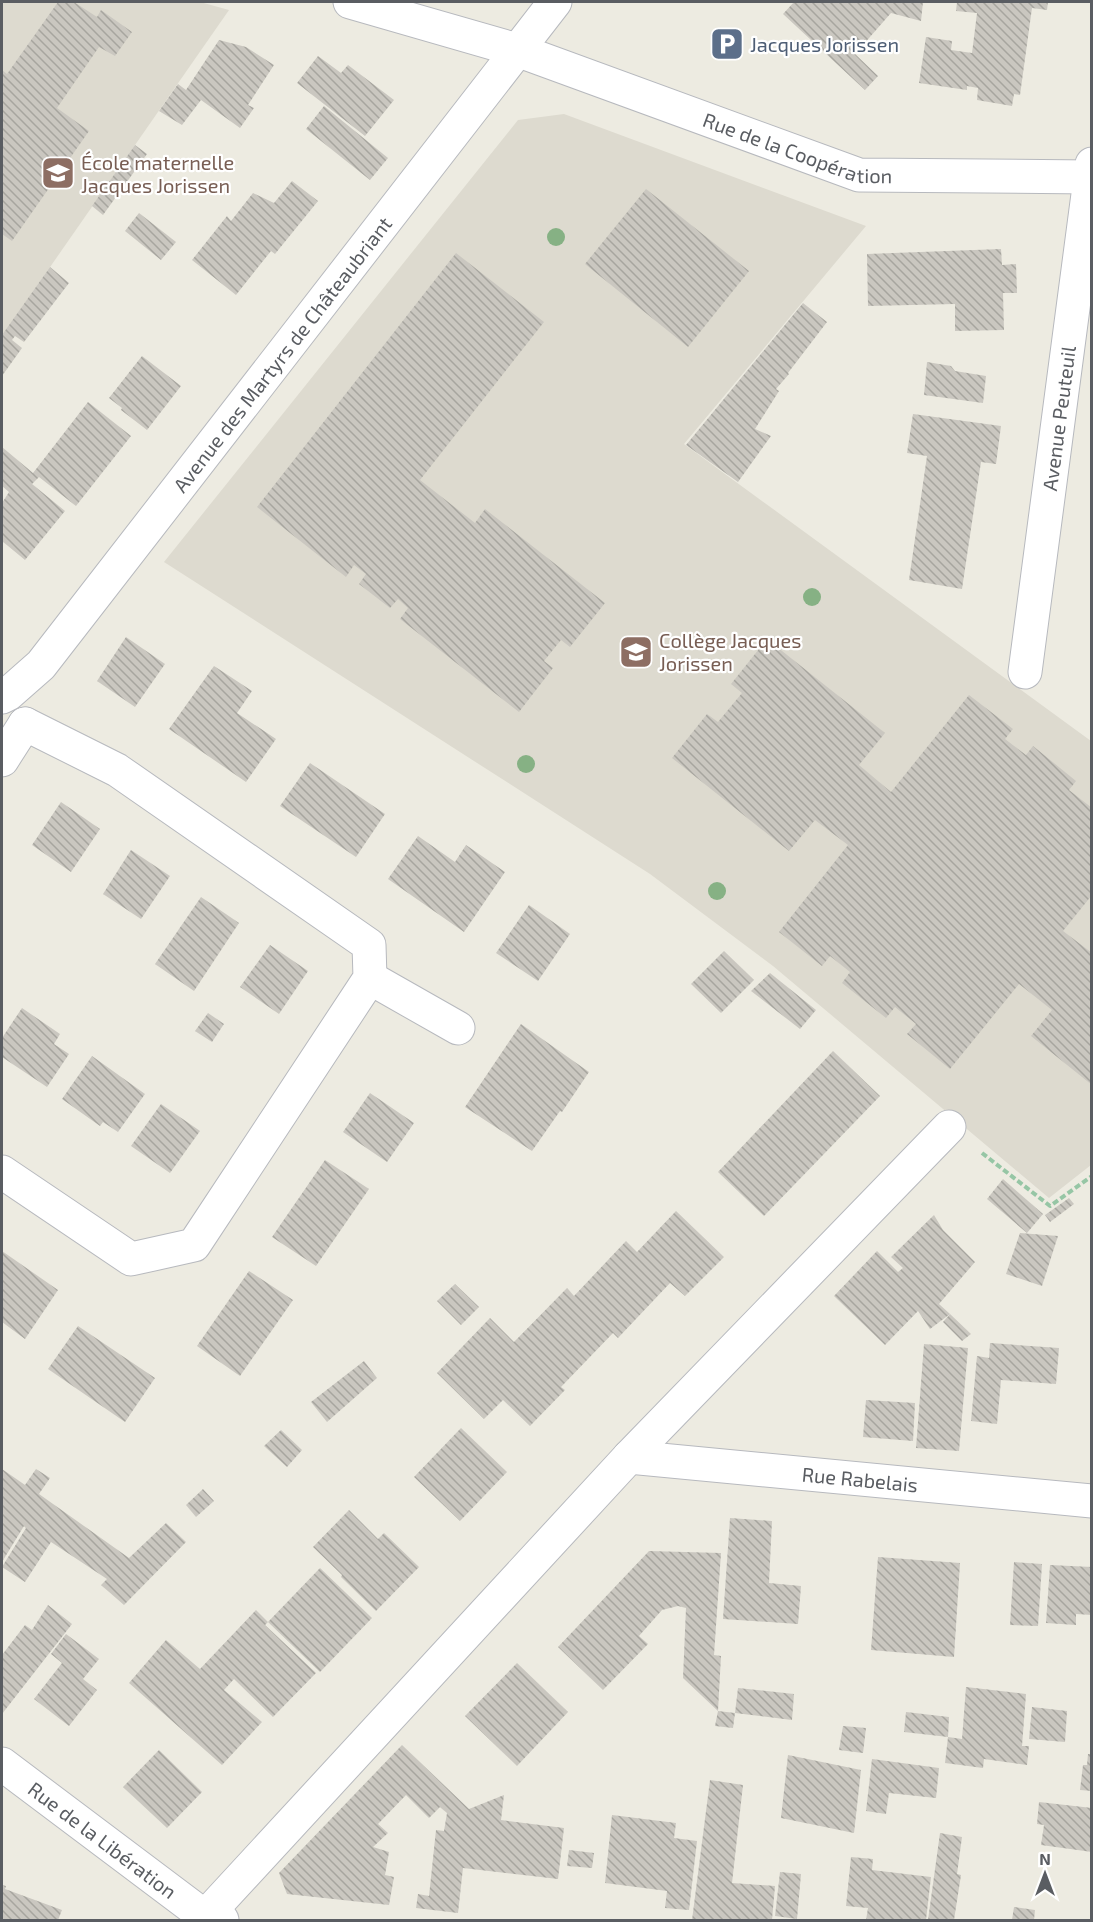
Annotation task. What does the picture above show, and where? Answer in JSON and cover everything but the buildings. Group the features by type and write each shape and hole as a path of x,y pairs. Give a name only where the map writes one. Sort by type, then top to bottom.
{"street":[{"name":"Rue de la Coopération","path":"350,2 517,50 859,175 1091,172"},
{"name":"Avenue des Martyrs de Châteaubriant","path":"5,695 41,665 555,2"},
{"name":"Avenue Peuteuil","path":"1025,672 1091,172"},
{"path":"2,1172 131,1259 194,1245 370,978 369,945 117,770 26,724 5,695"},
{"path":"2,760 26,724"},
{"path":"370,978 458,1028"},
{"path":"209,1919 628,1457 949,1127"},
{"name":"Rue Rabelais","path":"628,1457 1092,1500"},
{"name":"Rue de la Libération","path":"2,1764 209,1919"}],"path":[{"path":"949,1127 1050,1206 1092,1176"}],"shaded area":[{"name":"École maternelle Jacques Jorissen","path":"2,2 200,2 229,10 2,336"},
{"name":"Collège Jacques Jorissen","path":"564,114 866,226 684,444 1091,741 1091,1165 1049,1198 773,966 650,874 164,562 518,120"}],"place":[{"name":"Jacques Jorissen","path":"727,44"},
{"name":"École maternelle Jacques Jorissen","path":"58,173"},
{"name":"Collège Jacques Jorissen","path":"636,652"}]}
